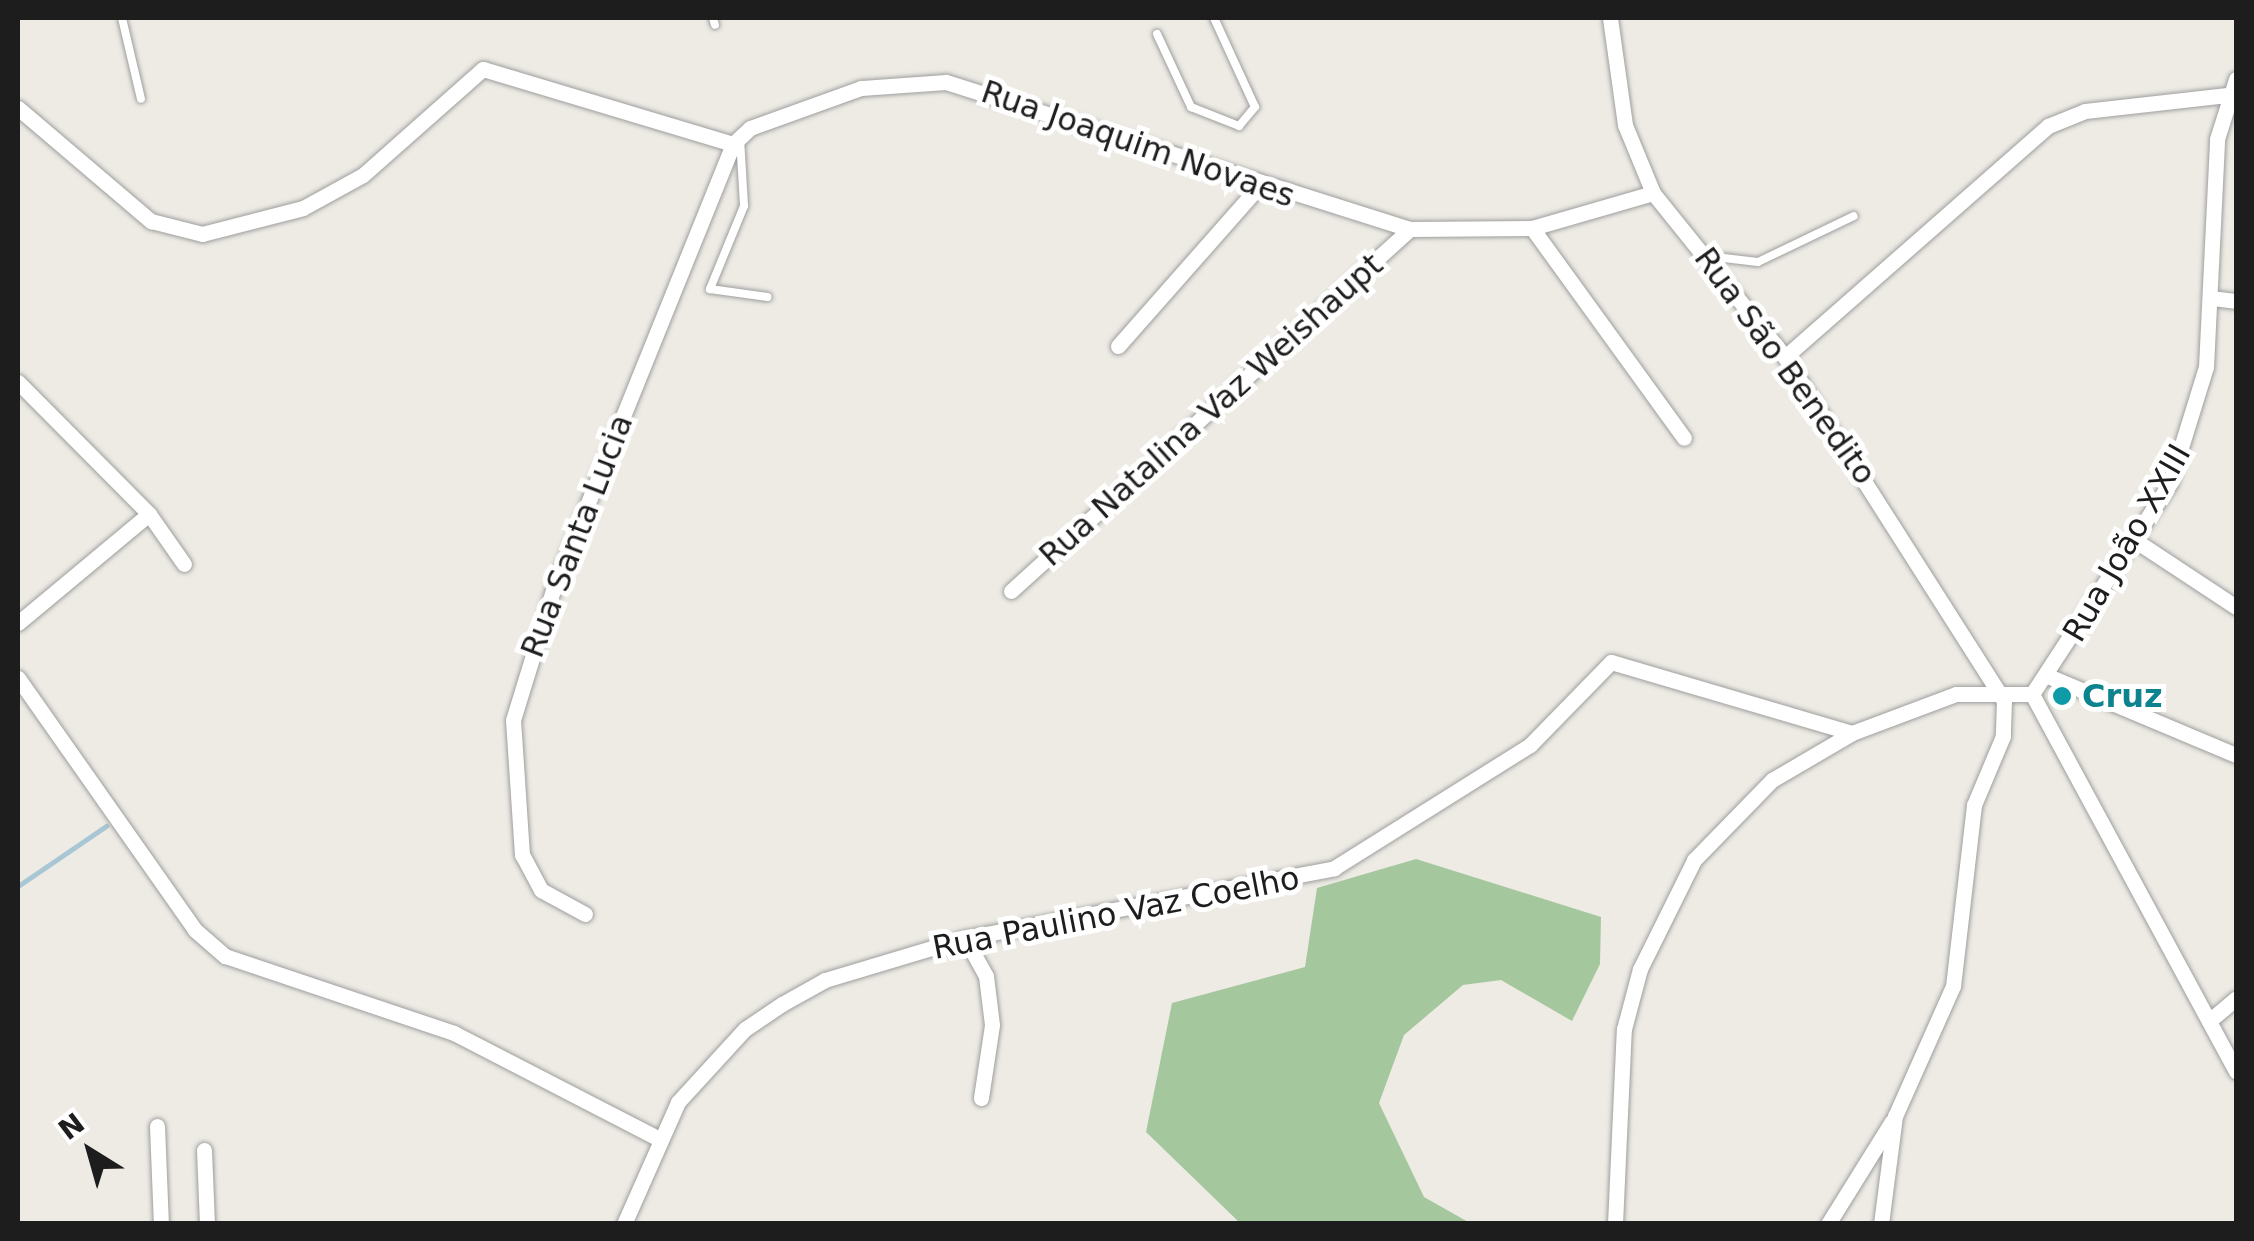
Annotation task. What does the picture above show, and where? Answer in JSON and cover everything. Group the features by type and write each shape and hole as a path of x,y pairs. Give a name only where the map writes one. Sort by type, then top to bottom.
{"street":[{"name":"Rua São Benedito","path":"1610,18 1625,126 1653,193 1785,358 2004,701"},
{"path":"18,108 151,220 202,234 303,208 364,175 483,69 736,141"},
{"name":"Rua João XXIII","path":"2032,694 2048,676 2136,541 2199,410 2212,298 2227,94 2236,79"},
{"name":"Rua Joaquim Novaes","path":"736,141 860,88 946,82 1258,187 1410,230 1532,228 1653,193"},
{"path":"1785,358 2048,126 2085,111 2227,94"},
{"name":"Rua Santa Lucia","path":"585,914 541,890 522,855 513,720 554,587 736,141"},
{"path":"1118,346 1258,187"},
{"path":"1532,228 1684,438"},
{"name":"Rua Natalina Vaz Weishaupt","path":"1011,591 1410,230"},
{"path":"2212,298 2236,301"},
{"path":"18,382 149,514 184,564"},
{"path":"18,623 149,514"},
{"path":"2136,541 2236,607"},
{"name":"Rua Paulino Vaz Coelho","path":"624,1224 657,1138 706,1066 782,1004 825,980 966,938 1334,868 1530,745 1611,662 1852,734"},
{"path":"2048,676 2236,756"},
{"path":"18,678 195,930 225,956 454,1033 657,1138"},
{"path":"1614,1224 1624,1030 1667,909 1728,820 1784,772 1852,734 1956,694 2004,701 2032,694 2236,1072"},
{"path":"1828,1224 1895,1116 1953,986 1974,805 2003,736 2004,701"},
{"path":"966,938 986,976 992,1025 981,1098"},
{"path":"2209,1022 2236,998"},
{"path":"1881,1224 1895,1116"},
{"path":"157,1126 160,1224"},
{"path":"204,1150 207,1224"}],"lane":[{"path":"122,18 140,98"},
{"path":"1157,34 1191,108 1223,126 1245,124 1255,107 1214,18"},
{"path":"736,141 744,206 710,289 766,297"},
{"path":"1707,256 1758,262 1854,216"}],"green space":[{"path":"1416,859 1601,917 1600,964 1572,1021 1501,980 1463,985 1404,1035 1379,1103 1424,1197 1470,1223 1240,1223 1146,1132 1172,1003 1305,967 1317,888"}],"waterway":[{"path":"18,886 106,826"}],"place":[{"name":"Cruz","path":"2062,696"}]}
